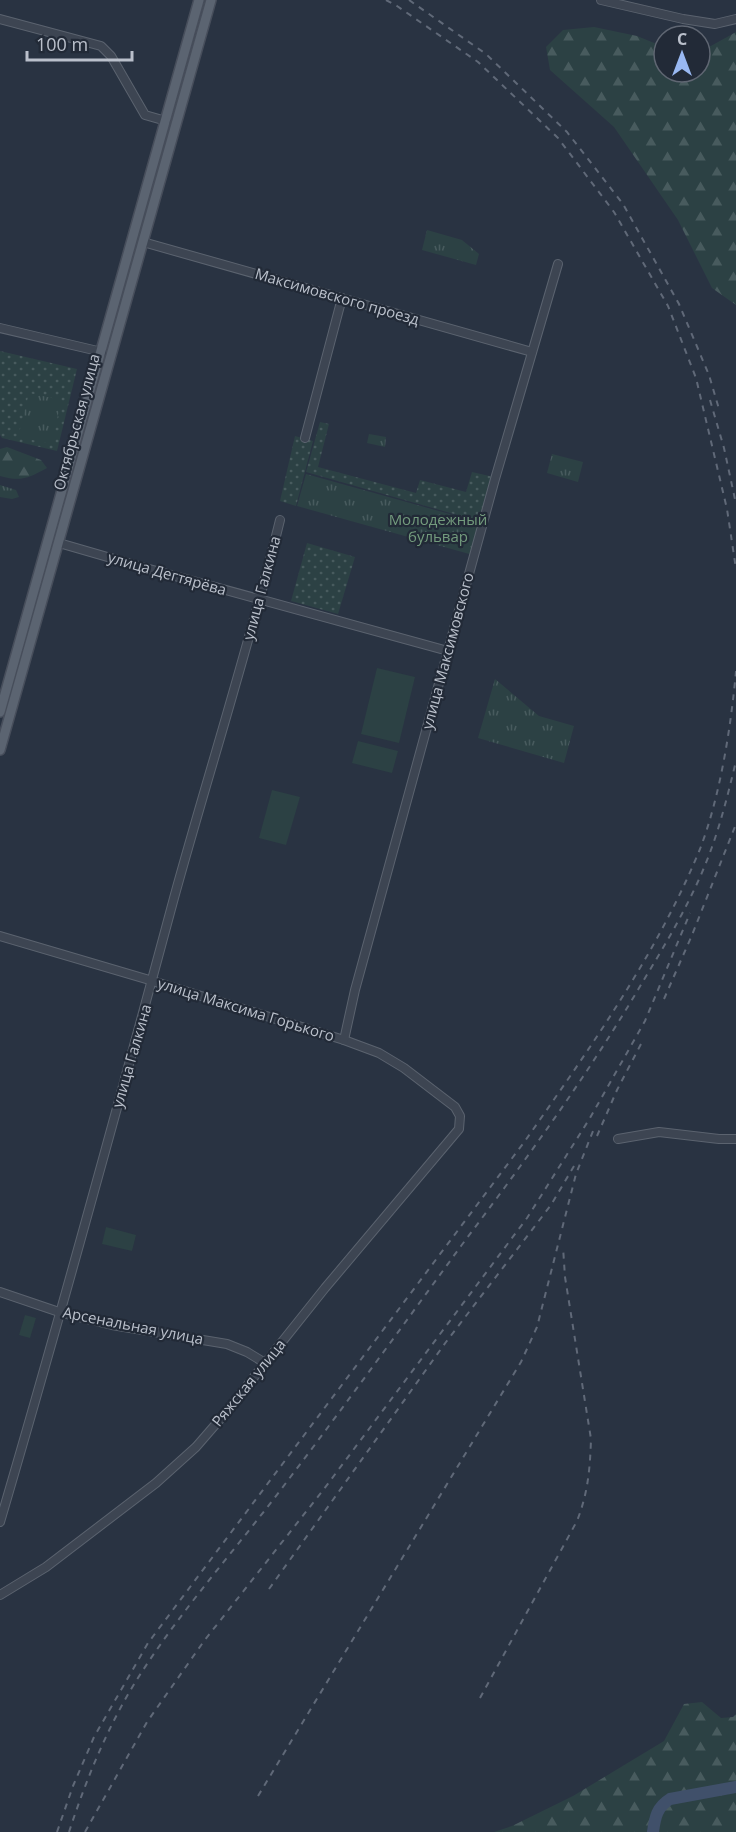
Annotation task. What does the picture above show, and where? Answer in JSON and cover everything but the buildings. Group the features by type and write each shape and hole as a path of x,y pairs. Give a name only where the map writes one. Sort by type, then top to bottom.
{"main road":[{"name":"Октябрьская улица","path":"0,712 101,372 199,0"},
{"name":"Октябрьская улица","path":"106,354 143,242 211,0"},
{"name":"Октябрьская улица","path":"0,750 59,543 101,372"}],"street":[{"path":"601,0 715,24 736,19"},
{"path":"0,20 101,46 111,56 145,115 166,121"},
{"name":"Максимовского проезд","path":"143,242 532,352"},
{"name":"улица Максимовского","path":"344,1040 355,990 495,479 558,264"},
{"path":"305,438 342,298"},
{"path":"0,328 106,354"},
{"name":"улица Галкина","path":"0,1522 62,1313 222,729 261,600 280,520"},
{"name":"улица Дегтярёва","path":"59,543 448,651"},
{"name":"улица Максима Горького","path":"0,936 344,1040 388,1058 455,1107 460,1116 459,1129"},
{"name":"Ряжская улица","path":"0,1595 46,1567 182,1461 222,1417 459,1129"},
{"path":"618,1139 667,1132 736,1139"},
{"name":"Арсенальная улица","path":"0,1292 62,1313 156,1334 227,1344 265,1362"}],"green space":[{"path":"594,27 637,36 652,42 652,84 712,84 712,45 736,32 736,305 712,288 678,220 614,127 550,70 546,47 563,30"},
{"path":"427,230 462,240 479,254 476,265 422,250"},
{"path":"0,351 77,369 57,451 2,438 0,435"},
{"path":"29,393 61,400 52,444 18,437"},
{"path":"320,422 329,424 318,467 416,493 420,480 466,492 472,472 494,477 482,522 306,472"},
{"path":"369,434 386,437 385,447 367,443"},
{"path":"295,436 313,441 296,506 280,501"},
{"path":"7,447 41,460 47,468 25,478 14,479 0,476 0,449"},
{"path":"552,454 583,462 578,482 547,473"},
{"name":"Молодежный бульвар","path":"306,474 482,523 473,555 297,506"},
{"path":"0,485 16,490 19,497 12,499 0,497"},
{"path":"307,543 355,557 338,614 291,601"},
{"path":"377,668 415,677 399,743 361,734"},
{"path":"495,679 539,716 574,726 564,763 478,738"},
{"path":"358,741 398,751 392,773 352,763"},
{"path":"272,790 300,797 286,845 259,838"},
{"path":"106,1227 136,1235 132,1251 102,1244"},
{"path":"25,1315 36,1318 30,1338 19,1335"},
{"path":"702,1702 721,1718 733,1717 736,1714 736,1832 494,1832 512,1826 573,1796 664,1741 684,1704"}],"waterway":[{"path":"653,1832 657,1813 670,1799 736,1787"}],"railway":[{"path":"386,0 478,62 558,138 614,212 668,306 696,378 727,509 736,569"},
{"path":"409,0 486,54 567,132 623,204 679,304 709,375 719,409"},
{"path":"710,400 724,448 736,504"},
{"path":"57,1832 94,1737 148,1643 525,1141 598,1035 643,963 683,888 707,829 724,762 736,671"},
{"path":"69,1832 90,1774 107,1736 125,1699 152,1656 302,1462 509,1182 578,1084 621,1017 671,934 698,882 719,826 736,761"},
{"path":"664,999 736,824"},
{"path":"85,1832 147,1722 204,1641 324,1489 527,1218 590,1118 645,1021 690,913"},
{"path":"597,1136 617,1090 641,1044"},
{"path":"258,1796 521,1362 537,1327 576,1174 595,1126"},
{"path":"269,1589 446,1342 551,1205 574,1166"},
{"path":"480,1698 577,1521 586,1491 591,1439 565,1277 563,1247"}]}
